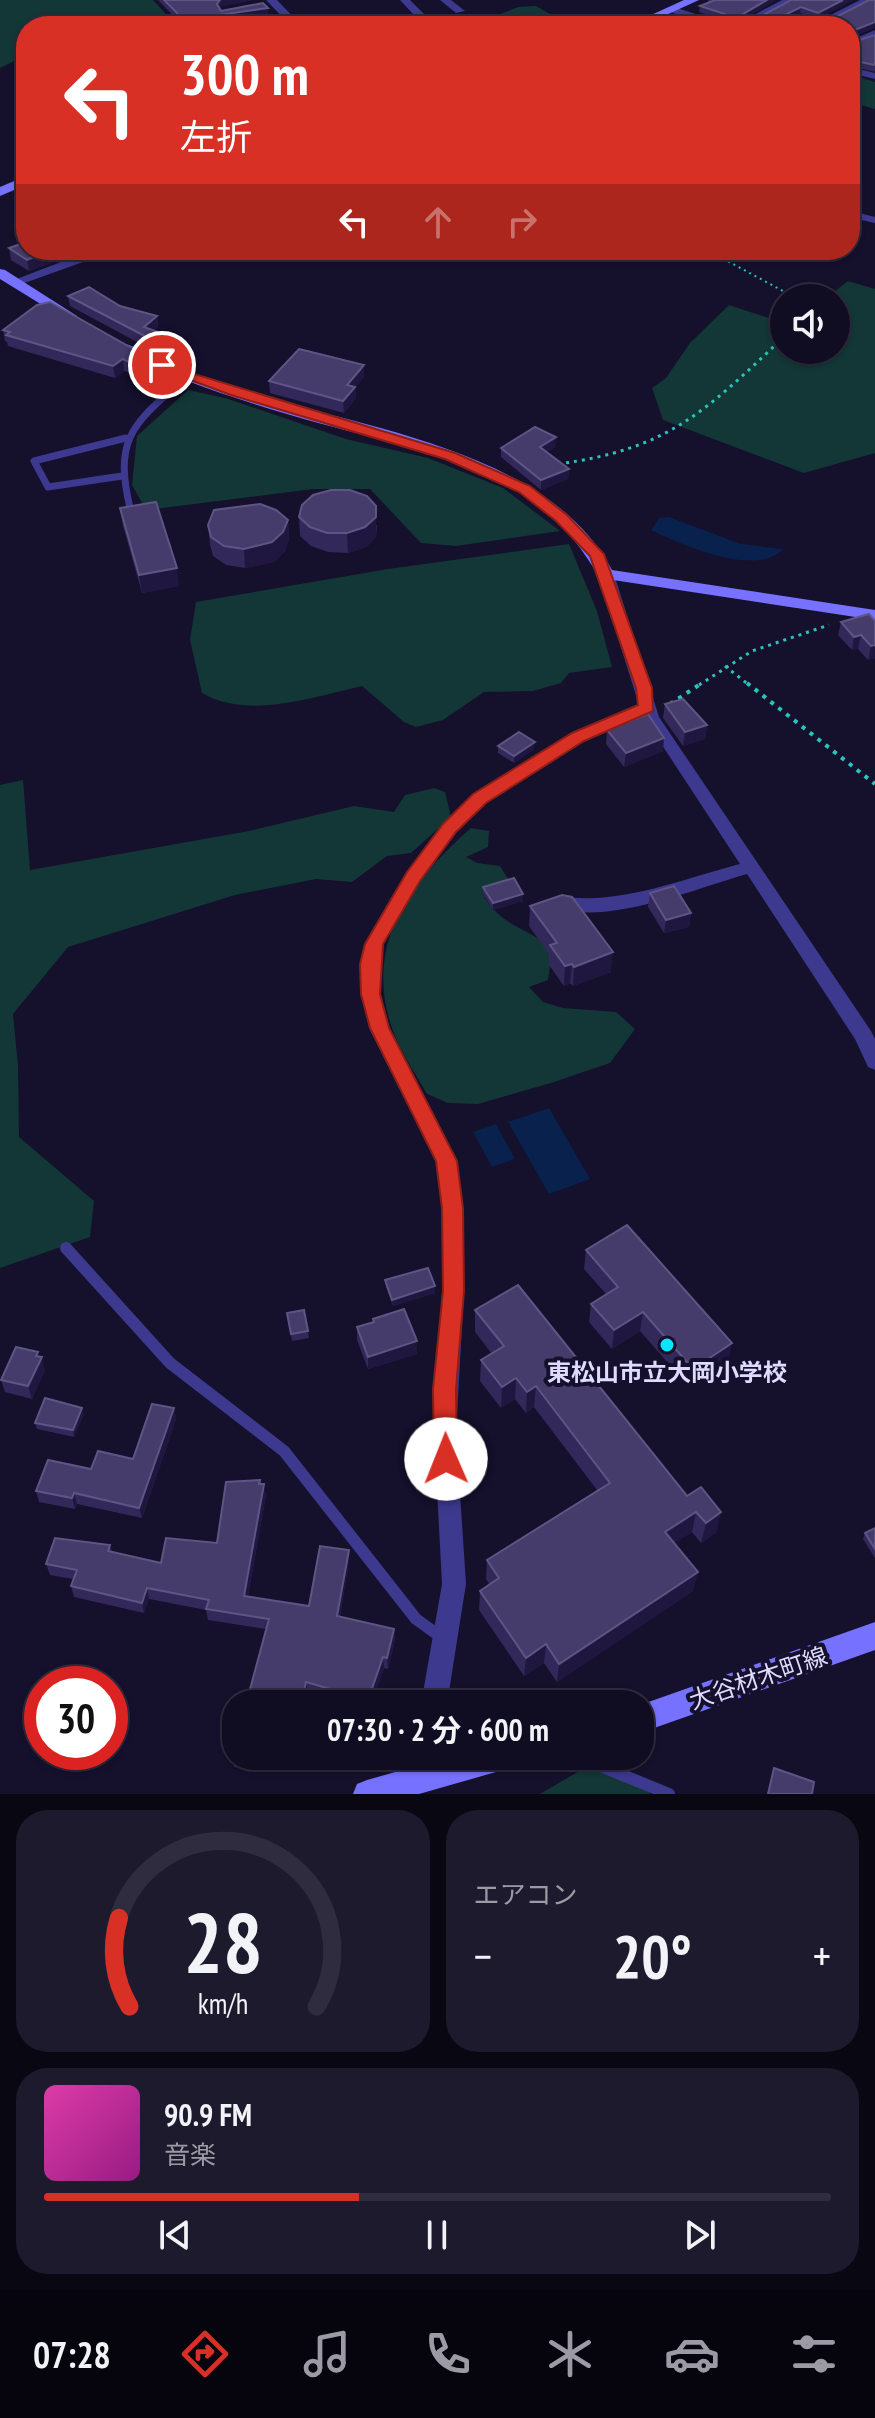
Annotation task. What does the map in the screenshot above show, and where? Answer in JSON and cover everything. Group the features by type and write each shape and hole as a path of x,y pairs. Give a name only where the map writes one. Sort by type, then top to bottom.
{"street":[{"path":"405,0 420,16"},
{"path":"445,0 460,11"},
{"path":"659,16 693,0"},
{"path":"758,16 790,0"},
{"path":"835,16 868,0"},
{"path":"268,2 285,16"},
{"path":"674,10 692,16"},
{"path":"15,282 68,260"},
{"path":"0,273 80,323"},
{"path":"105,337 187,376 450,456 512,482 544,502 577,533 597,554 606,574 649,712 864,1036 875,1062"},
{"path":"606,574 868,614"},
{"path":"436,1690 454,1584 445,1432 453,1291 453,1208 446,1161 379,1028 371,994 370,964 374,944 414,877 449,828 479,799 578,737 649,712"},
{"path":"545,901 574,908 601,906 750,867"},
{"name":"大谷材木町線","path":"654,1714 875,1636"},
{"path":"367,1794 444,1770"}],"lane":[{"path":"131,512 122,476 126,438 130,429 187,376"},
{"path":"122,476 48,487 34,461 126,438"},
{"path":"66,1248 170,1363 284,1451 416,1619 444,1639"},
{"path":"610,1770 669,1794"}],"path":[{"path":"726,260 770,284"},
{"path":"555,465 622,454 671,431 694,416 770,349"},
{"path":"649,712 725,666 779,640 868,614"},
{"path":"725,666 875,784"}],"green space":[{"path":"0,0 153,0 168,16 16,16 16,60 0,68"},
{"path":"536,6 553,16 496,16 518,7"},
{"path":"860,77 875,82 875,109 860,105"},
{"path":"848,281 875,289 875,453 804,473 663,420 652,388 666,378 690,343 729,305 770,318 770,364 850,364 850,284 844,284"},
{"path":"188,390 225,398 346,439 428,458 503,488 560,531 456,546 421,543 370,489 313,489 146,510 132,485 137,436"},
{"path":"569,544 597,611 612,667 569,673 561,683 533,691 484,692 443,720 416,727 404,722 362,686 260,706 220,701 202,693 190,640 196,602 388,569"},
{"path":"23,780 30,870 249,831 354,806 394,812 405,795 434,788 445,792 451,817 411,853 387,856 352,882 316,879 235,895 68,947 13,1014 18,1066 19,1137 94,1201 90,1237 0,1268 0,785"},
{"path":"471,828 489,831 488,847 466,857 477,863 500,866 510,882 484,897 501,916 536,937 552,951 548,980 529,987 543,1002 563,1008 616,1012 635,1029 610,1063 478,1104 448,1103 427,1094 397,1041 384,992 384,964 389,938 399,913 430,868"},
{"path":"581,1770 594,1770 642,1787 651,1794 540,1794"}],"water":[{"path":"669,517 741,544 783,549 771,557 756,560 718,556 651,530 659,518"},
{"path":"549,1108 590,1179 549,1194 508,1122"},
{"path":"496,1124 515,1159 492,1167 473,1132"}],"building":[{"path":"164,0 220,0 217,4 221,11 263,3 268,8 212,16 180,16"},
{"path":"715,0 767,0 740,16 728,16 700,6"},
{"path":"791,0 843,0 818,13 801,7 783,16 761,16"},
{"path":"875,0 875,22 860,28 860,16 838,16"},
{"path":"875,35 875,65 860,62 860,40"},
{"path":"89,287 120,306 157,316 144,327 174,338 162,345 68,296"},
{"path":"50,302 144,355 131,363 123,359 113,366 6,335 10,332 3,330 37,305"},
{"path":"299,349 364,365 347,385 355,387 343,401 269,381"},
{"path":"535,427 556,437 540,447 569,469 541,480 501,448"},
{"path":"331,490 350,490 367,496 376,506 376,517 365,527 347,533 327,533 310,527 299,517 302,505 313,495"},
{"path":"156,502 177,568 139,575 120,508"},
{"path":"260,504 276,510 288,520 283,532 272,542 244,549 224,546 211,537 208,525 214,510"},
{"path":"869,614 875,621 875,645 871,646 861,635 854,637 841,622"},
{"path":"683,699 707,725 685,732 665,704"},
{"path":"648,714 664,738 626,753 607,730"},
{"path":"519,732 535,742 514,756 498,746"},
{"path":"514,878 523,894 493,903 483,887"},
{"path":"674,886 691,913 666,920 650,893"},
{"path":"562,895 572,897 613,952 574,967 572,964 565,966 550,945 557,943 530,906"},
{"path":"627,1225 732,1343 693,1369 643,1312 614,1330 591,1304 618,1287 586,1250"},
{"path":"428,1268 435,1286 392,1300 385,1280"},
{"path":"518,1285 687,1496 701,1487 721,1512 706,1523 696,1512 665,1532 698,1572 559,1664 546,1644 526,1658 480,1591 499,1578 487,1560 610,1483 536,1386 527,1392 516,1378 502,1387 481,1360 504,1346 475,1310"},
{"path":"404,1309 417,1341 368,1357 357,1327"},
{"path":"304,1310 308,1331 291,1334 287,1313"},
{"path":"16,1347 38,1352 36,1356 42,1357 28,1386 1,1380"},
{"path":"45,1398 82,1408 73,1430 35,1423"},
{"path":"152,1404 174,1408 139,1508 74,1493 72,1498 36,1491 48,1460 91,1469 98,1451 133,1459"},
{"path":"260,1480 259,1484 264,1484 244,1596 309,1606 320,1546 349,1550 337,1616 394,1629 387,1658 383,1657 371,1690 334,1690 306,1682 304,1690 250,1690 269,1619 206,1609 209,1600 147,1588 142,1603 71,1586 77,1570 46,1564 55,1538 110,1545 108,1551 161,1563 166,1538 217,1543 226,1482"},
{"path":"875,1528 875,1549 865,1533"},
{"path":"774,1768 814,1782 812,1794 768,1794"}],"place":[{"name":"東松山市立大岡小学校","path":"667,1345"}],"route":[{"path":"162,365 236,392 450,456 525,489 562,518 597,554 644,688 647,708 578,737 479,799 449,828 414,877 374,944 370,964 371,994 379,1028 446,1161 453,1208 453,1291 445,1389 446,1459"}]}
